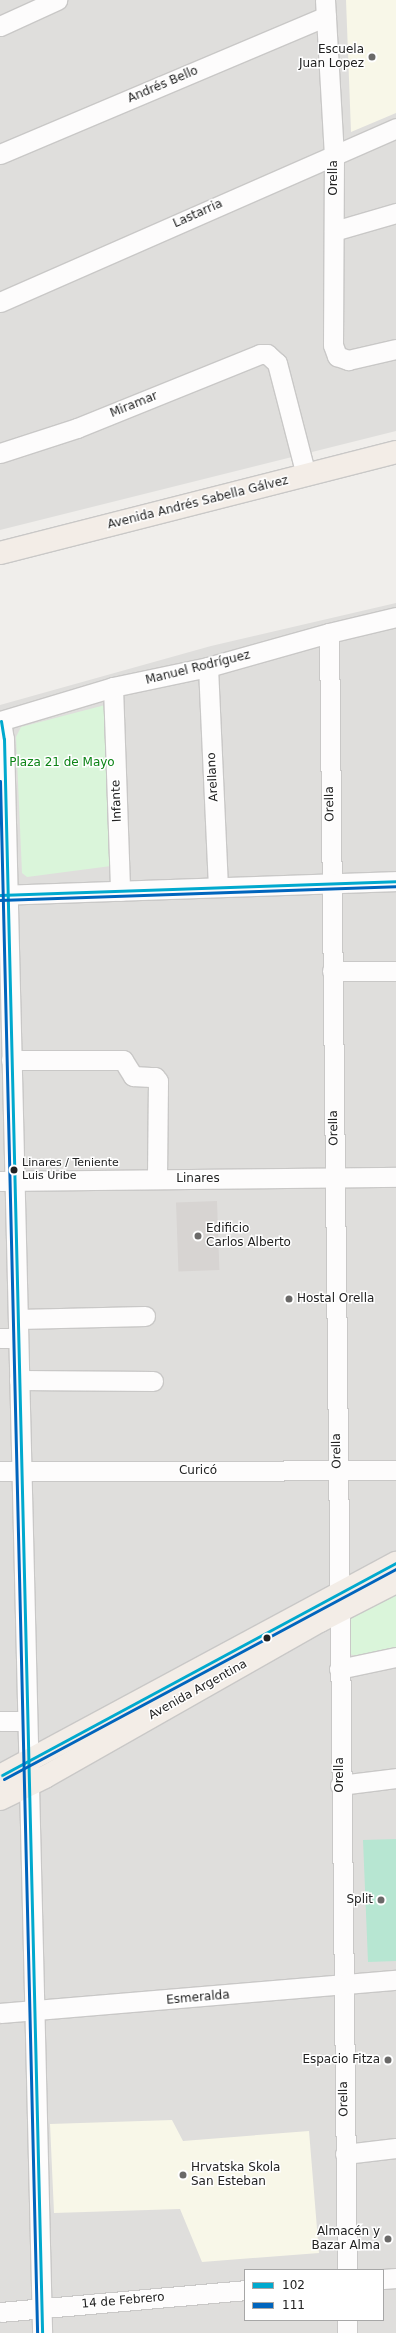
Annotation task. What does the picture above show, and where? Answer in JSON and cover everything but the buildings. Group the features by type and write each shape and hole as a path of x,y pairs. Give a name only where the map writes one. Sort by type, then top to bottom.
{"main road":[{"name":"Avenida Andrés Sabella Gálvez","path":"0,553 396,452"},
{"name":"Avenida Argentina","path":"0,1799 29,1784 339,1603 396,1563"},
{"name":"Avenida Argentina","path":"0,1776 339,1603 396,1582"}],"street":[{"path":"0,26 57,0"},
{"name":"Andrés Bello","path":"0,154 325,8"},
{"name":"Orella","path":"325,8 334,154 333,337 337,356 348,360 396,349"},
{"name":"Lastarria","path":"0,302 396,128"},
{"path":"334,231 396,213"},
{"name":"Miramar","path":"0,453 77,428 252,355 267,354 277,363 306,475"},
{"name":"Manuel Rodríguez","path":"0,721 112,688 208,667 329,633 396,617"},
{"name":"Orella","path":"329,633 342,1985 347,2269"},
{"name":"Arellano","path":"208,667 218,887"},
{"name":"Infante","path":"112,688 120,891"},
{"path":"0,721 4,739 4,895 11,1060 7,1181 18,1319 9,1338 19,1380 42,2333"},
{"path":"4,895 396,881"},
{"path":"332,971 396,971"},
{"path":"11,1060 123,1060 133,1076 155,1077 158,1081 157,1179"},
{"name":"Linares","path":"7,1181 396,1177"},
{"path":"18,1319 145,1316"},
{"path":"19,1380 153,1381"},
{"name":"Curicó","path":"0,1471 396,1470"},
{"path":"339,1670 396,1657"},
{"path":"0,1721 27,1721"},
{"path":"340,1786 396,1778"},
{"name":"Esmeralda","path":"0,2013 34,2012 396,1980"},
{"path":"345,2154 396,2148"},
{"path":"384,2279 396,2278"},
{"name":"14 de Febrero","path":"0,2312 244,2290"},
{"path":"347,2321 347,2333"}],"shaded area":[{"path":"0,0 396,0 396,431 0,530"},
{"name":"Escuela Juan Lopez","path":"346,0 396,0 396,113 351,132"},
{"path":"396,603 396,2333 0,2333 0,705 211,646"},
{"name":"Hrvatska Skola San Esteban","path":"172,2120 183,2141 309,2131 319,2253 202,2262 180,2209 54,2213 50,2124"}],"green space":[{"name":"Plaza 21 de Mayo","path":"105,705 111,866 27,877 22,873 16,737 21,727"},
{"path":"396,1590 396,1649 357,1657 346,1652 346,1617"},
{"name":"Split","path":"396,1839 396,1961 368,1962 363,1840"}],"transit line":[{"name":"102","path":"1,721 4,739 42,2333"},
{"name":"111","path":"0,781 37,2333"},
{"name":"102","path":"0,895 396,881"},
{"name":"111","path":"0,900 396,886"},
{"name":"102","path":"2,1775 396,1563"},
{"name":"111","path":"4,1779 396,1569"}],"place":[{"name":"Escuela Juan Lopez","path":"372,57"},
{"name":"Linares / Teniente Luis Uribe","path":"14,1170"},
{"name":"Edificio Carlos Alberto","path":"198,1236"},
{"name":"Hostal Orella","path":"289,1299"},
{"name":"Split","path":"381,1900"},
{"name":"Espacio Fitza","path":"388,2060"},
{"name":"Hrvatska Skola San Esteban","path":"183,2175"},
{"name":"Almacén y Bazar Alma","path":"388,2239"}]}
